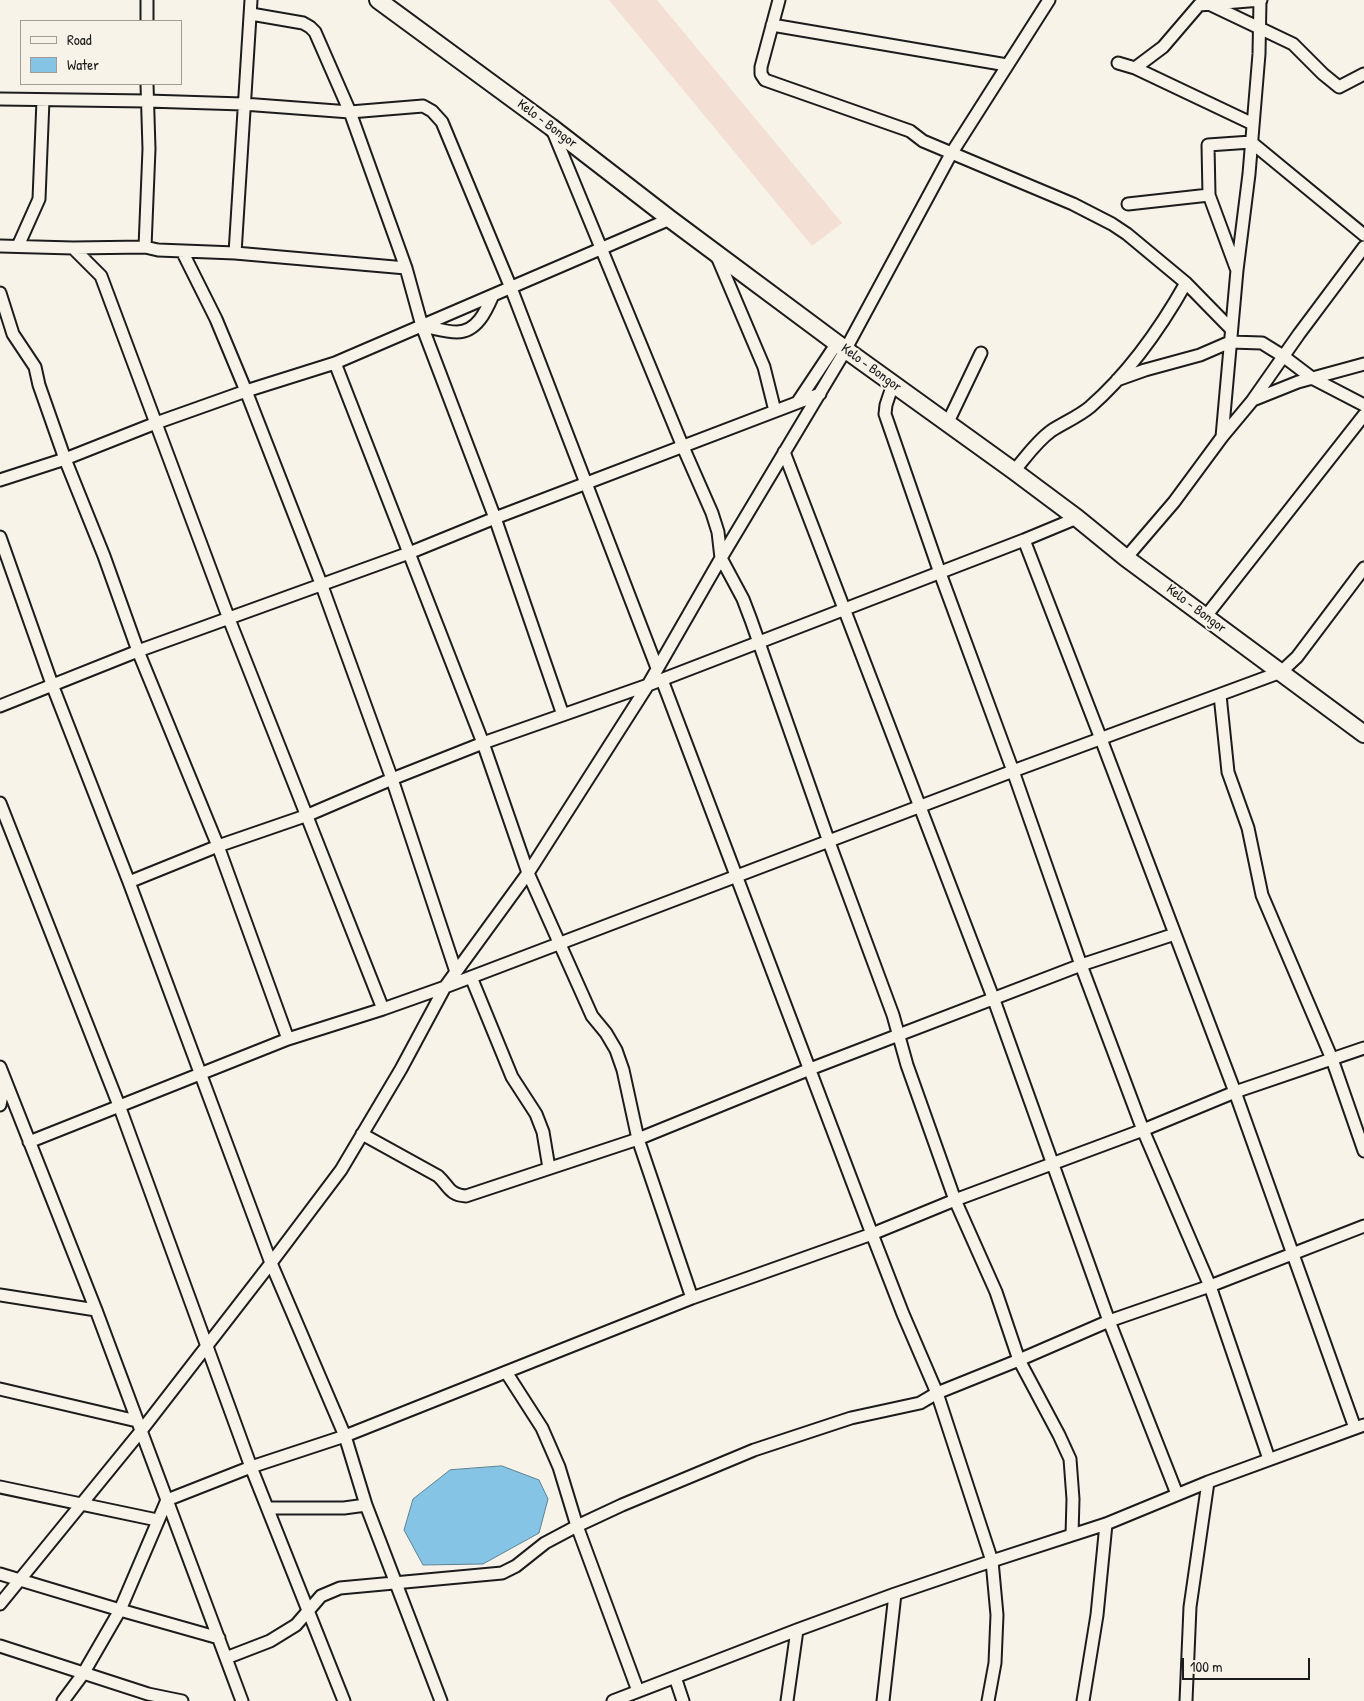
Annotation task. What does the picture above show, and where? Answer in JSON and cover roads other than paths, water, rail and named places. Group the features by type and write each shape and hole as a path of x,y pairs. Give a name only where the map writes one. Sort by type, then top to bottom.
{"highway":[{"name":"Kelo - Bongor","path":"378,0 551,127 715,253 893,384 948,422 1077,518 1126,558 1364,733"}],"street":[{"path":"147,0 147,20"},
{"path":"235,253 251,0"},
{"path":"779,0 761,67 761,74 765,80 910,131 923,142 1073,204 1112,224 1127,234 1186,283 1232,329"},
{"path":"0,1604 81,1505 139,1426 272,1263 340,1170 401,1069 445,987 528,873 648,685 721,558 820,394 841,346 951,154 1049,0"},
{"path":"1135,68 1163,47 1199,5 1260,0 1259,54 1252,142 1237,270 1222,437"},
{"path":"1209,4 1293,44 1339,87 1364,74"},
{"path":"251,14 304,23 315,32 350,112 406,268 422,326 495,518 563,715"},
{"path":"772,25 1007,65"},
{"path":"1118,63 1135,68 1253,124"},
{"path":"145,247 149,149 147,85"},
{"path":"0,99 243,104 350,112 413,106 423,106 432,110 442,122 512,288 657,668"},
{"path":"18,246 39,199 44,100"},
{"path":"551,127 712,513 718,532 721,558 743,599 893,1016 898,1036 955,1200 996,1292 1019,1360 1062,1440 1070,1459 1073,1498 1072,1535"},
{"path":"1237,270 1209,195 1208,145 1252,142 1364,235"},
{"path":"1128,204 1209,195"},
{"path":"0,480 65,460 156,423 246,391 335,363 670,219"},
{"path":"0,246 145,247 406,268"},
{"path":"1126,558 1174,502 1222,437 1252,401 1364,247"},
{"path":"73,248 101,276 229,619 384,1009"},
{"path":"182,251 216,319 322,586 392,779 456,972"},
{"path":"715,253 764,368 776,411"},
{"path":"1014,471 1039,440 1088,409 1117,380 1146,347 1164,322 1186,283"},
{"path":"0,293 13,334 35,367 38,385 65,460 104,556 138,651 218,846 288,1039"},
{"path":"422,326 458,332 471,328 485,314 493,295"},
{"path":"1117,380 1200,355 1230,342 1262,343 1312,378 1364,405"},
{"path":"797,403 841,346"},
{"path":"948,422 981,353"},
{"path":"335,363 483,743 528,873 592,1016 606,1033 616,1050 629,1092 638,1139 692,1298"},
{"path":"1252,401 1275,390 1364,364"},
{"path":"893,384 885,414 940,573 1013,771 1081,965 1143,1130 1210,1286 1269,1459"},
{"path":"0,706 138,651 409,553 495,518 820,394"},
{"path":"1206,616 1364,415"},
{"path":"784,452 994,1000 1109,1321 1177,1494"},
{"path":"129,882 218,846 308,815 483,743 662,680 1077,518"},
{"path":"0,537 52,686 129,882 272,1263 345,1436 366,1505 441,1701"},
{"path":"613,1701 895,1594 1106,1524 1177,1494 1359,1426 1293,1255 1235,1092 1102,739 1024,540"},
{"path":"29,1142 120,1108 288,1039 384,1009 445,987 1013,771 1281,672 1297,657 1364,568"},
{"path":"662,680 872,1234 903,1314 937,1392 992,1561 997,1615 995,1663 988,1701"},
{"path":"1220,695 1228,772 1248,828 1262,894 1332,1059 1364,1151"},
{"path":"0,803 120,1108 252,1466 344,1701"},
{"path":"362,1134 438,1176 450,1191 457,1195 466,1196 638,1139 810,1069 994,1000 1081,965 1174,934"},
{"path":"471,977 512,1077 536,1114 544,1132 549,1168"},
{"path":"63,1701 83,1674 120,1610 167,1500 252,1466 345,1436 692,1298 872,1234 955,1200 1143,1130 1235,1092 1361,1048 1364,1038"},
{"path":"0,1066 96,1310 242,1701"},
{"path":"0,1104 6,1081"},
{"path":"226,1658 270,1641 296,1625 322,1596 340,1588 502,1573 516,1566 545,1543 577,1526 754,1450 850,1418 920,1403 937,1392 1019,1360 1109,1321 1210,1286 1364,1226"},
{"path":"0,1295 96,1310"},
{"path":"506,1372 546,1436 559,1467 577,1526 638,1691"},
{"path":"0,1389 139,1426"},
{"path":"1186,1701 1190,1607 1208,1482"},
{"path":"0,1486 157,1520"},
{"path":"268,1508 344,1508 366,1505"},
{"path":"1083,1701 1097,1615 1106,1524"},
{"path":"0,1574 219,1638"},
{"path":"883,1701 895,1594"},
{"path":"787,1701 797,1630"},
{"path":"0,1646 148,1698 182,1701"},
{"path":"675,1677 682,1701"}],"water":[{"path":"502,1466 539,1480 548,1499 539,1533 483,1564 423,1565 404,1530 413,1499 450,1470"}]}
